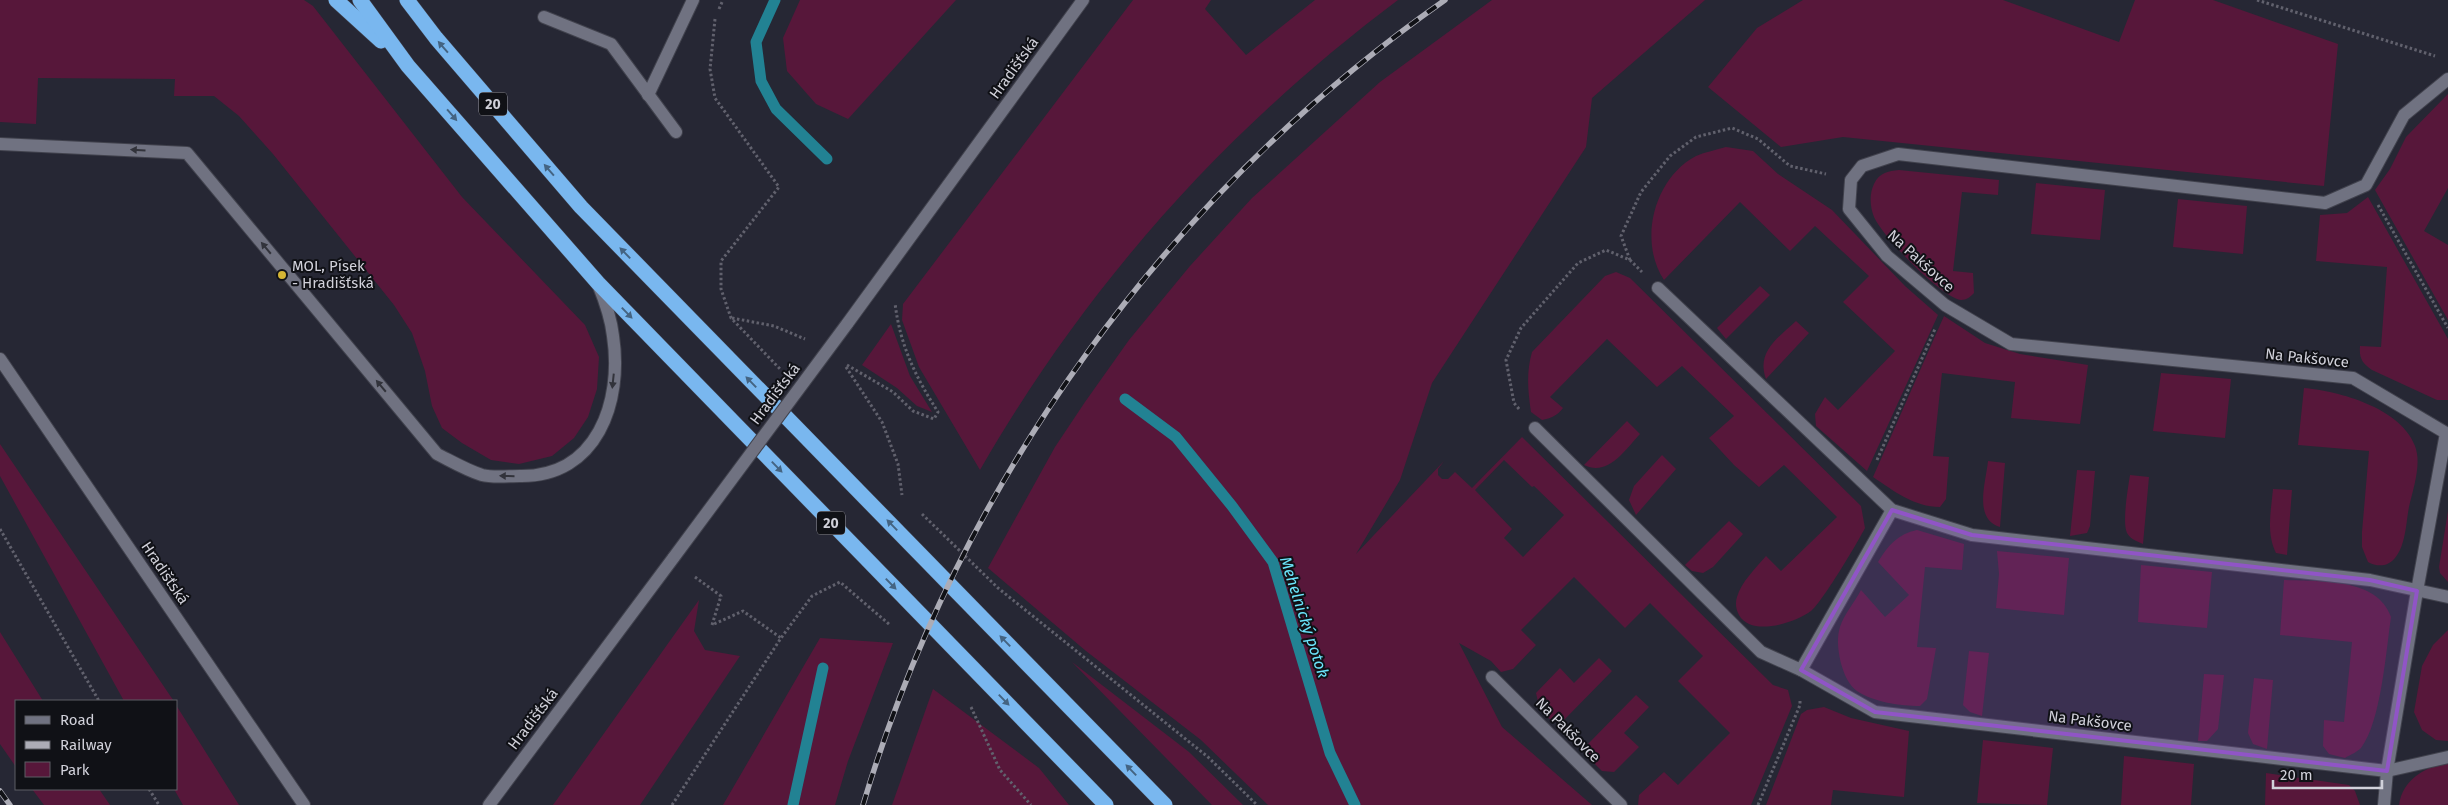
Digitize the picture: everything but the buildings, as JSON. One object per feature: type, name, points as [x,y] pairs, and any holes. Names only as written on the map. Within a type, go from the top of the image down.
[{"type":"highway","points":[[336,0],[408,66]]},
{"type":"highway","name":"20","points":[[360,0],[408,66],[598,282],[1106,805]]},
{"type":"highway","name":"20","points":[[407,0],[436,38],[581,207],[1165,805]]},
{"type":"street","points":[[648,95],[693,0]]},
{"type":"street","name":"Hradišťská","points":[[489,805],[847,324],[1083,0]]},
{"type":"street","points":[[544,17],[611,44],[676,132]]},
{"type":"street","points":[[1850,180],[1862,166],[1898,154],[2325,203],[2366,185],[2404,115],[2448,79]]},
{"type":"street","points":[[0,144],[187,153],[436,454],[483,475],[537,476],[571,463],[597,438],[612,393],[615,365],[612,327],[598,282]]},
{"type":"street","name":"Na Pakšovce","points":[[1850,180],[1849,209],[1887,256],[1945,306],[2011,344],[2353,378],[2447,432],[2417,591],[2387,771],[2384,805]]},
{"type":"street","points":[[1658,288],[1892,510],[1972,534],[2352,578],[2448,597]]},
{"type":"street","name":"Hradišťská","points":[[0,359],[304,805]]},
{"type":"street","name":"Na Pakšovce","points":[[1535,428],[1761,652],[1801,670],[1875,712],[2387,771],[2448,757]]},
{"type":"street","points":[[1801,670],[1892,510]]},
{"type":"street","name":"Na Pakšovce","points":[[1492,677],[1621,805]]},
{"type":"path","points":[[723,0],[714,21],[710,69],[715,98],[779,187],[722,261],[721,288],[731,318],[786,375]]},
{"type":"path","points":[[2257,0],[2439,57]]},
{"type":"path","points":[[1630,260],[1621,236],[1641,192],[1670,156],[1696,138],[1732,128],[1758,139],[1790,166],[1850,180]]},
{"type":"path","points":[[2366,185],[2448,328]]},
{"type":"path","points":[[1535,428],[1514,403],[1506,360],[1520,328],[1578,263],[1606,250],[1630,260],[1658,288]]},
{"type":"path","points":[[895,303],[898,331],[914,370],[938,412],[934,419],[913,411],[893,392],[844,363],[882,422],[898,464],[902,495]]},
{"type":"path","points":[[1866,485],[1945,306]]},
{"type":"path","points":[[731,318],[774,326],[812,341]]},
{"type":"path","points":[[895,488],[908,501]]},
{"type":"path","points":[[915,508],[998,588],[1208,757],[1257,805]]},
{"type":"path","points":[[0,529],[98,700]]},
{"type":"path","points":[[695,577],[722,596],[712,625],[743,611],[781,638]]},
{"type":"path","points":[[672,805],[781,638],[812,596],[840,582],[893,628]]},
{"type":"path","points":[[1758,805],[1800,705],[1801,670]]},
{"type":"path","points":[[968,700],[1000,770],[1031,805]]},
{"type":"path","points":[[150,790],[159,805]]},
{"type":"highlighted area","points":[[1892,510],[1972,535],[2370,580],[2417,591],[2387,771],[1875,712],[1801,670]]},
{"type":"green space","points":[[0,0],[304,0],[313,6],[462,197],[585,325],[599,357],[597,389],[588,417],[574,438],[552,456],[519,464],[491,460],[462,443],[442,428],[432,406],[425,371],[412,333],[394,305],[273,154],[239,116],[214,96],[174,96],[175,79],[38,78],[36,124],[0,122]]},
{"type":"green space","points":[[800,0],[956,0],[848,119],[816,104],[787,71],[783,38]]},
{"type":"green space","points":[[1133,0],[1211,0],[1205,9],[1246,55],[1315,0],[1398,0],[1335,50],[1275,102],[1218,156],[1165,214],[1114,274],[1066,336],[980,470],[919,367],[902,320],[903,304]]},
{"type":"green space","points":[[1492,0],[1705,0],[1592,98],[1586,147],[1432,383],[1400,480],[1356,554],[1444,461],[1438,469],[1438,475],[1442,479],[1448,479],[1455,472],[1472,488],[1522,437],[1773,685],[1788,690],[1792,706],[1751,805],[1638,805],[1639,795],[1664,772],[1678,785],[1730,733],[1678,681],[1703,656],[1650,603],[1625,628],[1574,577],[1521,630],[1536,645],[1513,669],[1501,672],[1491,661],[1459,643],[1502,727],[1592,805],[1268,805],[1201,740],[1086,651],[988,568],[1055,447],[1129,340],[1190,266],[1252,198],[1380,82]],"holes":[[[1504,460],[1532,487],[1534,486],[1564,515],[1523,557],[1504,538],[1512,529],[1475,490]]]},
{"type":"green space","points":[[1803,0],[2003,0],[2119,42],[2135,0],[2213,0],[2338,44],[2324,186],[1843,137],[1781,147],[1708,87],[1757,28]]},
{"type":"green space","points":[[2448,94],[2448,188],[2424,231],[2448,245],[2448,320],[2375,190],[2390,169],[2406,137]]},
{"type":"green space","points":[[1726,147],[1753,151],[1778,174],[1832,210],[1905,286],[1938,315],[1867,471],[1816,426],[1815,414],[1825,397],[1838,410],[1895,351],[1843,302],[1869,276],[1815,226],[1790,251],[1740,202],[1664,280],[1656,264],[1652,247],[1654,212],[1670,179],[1681,166],[1696,156]]},
{"type":"green space","points":[[1899,170],[1999,180],[1998,195],[1962,192],[1953,271],[1973,273],[1974,293],[1967,299],[1961,300],[1952,296],[1927,278],[1900,251],[1874,217],[1871,192],[1874,184],[1878,177],[1884,173]]},
{"type":"green space","points":[[2036,183],[2105,190],[2100,240],[2031,234]]},
{"type":"green space","points":[[2368,197],[2448,339],[2448,400],[2437,400],[2372,370],[2362,360],[2360,346],[2381,347],[2387,267],[2316,261],[2320,215],[2347,213]]},
{"type":"green space","points":[[2178,199],[2247,206],[2243,254],[2173,247]]},
{"type":"green space","points":[[1616,272],[1630,278],[1861,506],[1865,528],[1823,597],[1804,616],[1774,626],[1763,627],[1753,625],[1745,622],[1739,615],[1736,599],[1745,581],[1766,556],[1781,571],[1837,517],[1784,465],[1759,487],[1734,465],[1709,438],[1734,416],[1682,366],[1657,387],[1607,339],[1550,397],[1563,408],[1558,413],[1542,420],[1531,412],[1528,382],[1532,352],[1605,276]]},
{"type":"green space","points":[[1760,286],[1770,295],[1726,339],[1717,328]]},
{"type":"green space","points":[[1944,316],[1985,343],[2020,354],[2088,365],[2080,424],[2011,418],[2015,382],[1942,373],[1933,456],[1949,457],[1946,499],[1940,507],[1913,501],[1873,477]]},
{"type":"green space","points":[[1796,321],[1809,333],[1766,379],[1764,361],[1766,353],[1770,346]]},
{"type":"green space","points":[[891,324],[910,376],[932,412],[917,406],[897,388],[862,365]]},
{"type":"green space","points":[[2161,373],[2231,379],[2225,438],[2153,431]]},
{"type":"green space","points":[[2304,388],[2351,398],[2383,412],[2397,421],[2408,433],[2415,446],[2418,461],[2405,533],[2399,553],[2386,565],[2375,565],[2368,562],[2362,547],[2369,451],[2298,445]]},
{"type":"green space","points":[[1627,421],[1640,434],[1622,454],[1608,465],[1593,468],[1584,465]]},
{"type":"green space","points":[[0,444],[173,700],[123,700],[0,476]]},
{"type":"green space","points":[[1662,455],[1676,469],[1636,515],[1629,500],[1634,486]]},
{"type":"green space","points":[[1988,461],[2005,463],[2000,527],[1992,523],[1986,516],[1984,508],[1983,499]]},
{"type":"green space","points":[[2077,470],[2095,471],[2090,526],[2087,533],[2070,536]]},
{"type":"green space","points":[[2130,475],[2149,477],[2143,544],[2130,537],[2126,528],[2126,505]]},
{"type":"green space","points":[[2273,489],[2292,490],[2287,555],[2276,553],[2271,538],[2270,522]]},
{"type":"green space","points":[[2448,511],[2448,582],[2440,573],[2439,567]]},
{"type":"green space","points":[[1729,521],[1743,534],[1713,567],[1703,573],[1692,571],[1685,565]]},
{"type":"green space","points":[[1917,530],[1964,544],[1962,570],[1925,567],[1917,647],[1936,648],[1927,699],[1920,706],[1887,703],[1857,691],[1843,671],[1838,643],[1838,634],[1842,622],[1861,590],[1885,617],[1909,595],[1878,562],[1894,541],[1904,534]]},
{"type":"green space","points":[[1997,551],[2069,558],[2064,615],[1996,608],[1999,574]]},
{"type":"green space","points":[[2141,565],[2212,572],[2207,628],[2138,622]]},
{"type":"green space","points":[[2284,580],[2330,582],[2360,588],[2384,604],[2391,617],[2382,686],[2373,721],[2368,736],[2361,748],[2345,758],[2329,754],[2323,746],[2324,720],[2344,722],[2352,642],[2280,635]]},
{"type":"green space","points":[[699,600],[694,631],[705,650],[740,656],[640,805],[553,805]]},
{"type":"green space","points":[[2448,630],[2448,741],[2436,740],[2422,730],[2414,712],[2422,666],[2433,645]]},
{"type":"green space","points":[[0,632],[42,700],[15,700],[15,766],[0,744]]},
{"type":"green space","points":[[820,638],[893,643],[848,761],[835,805],[723,805]]},
{"type":"green space","points":[[1969,651],[1989,653],[1982,716],[1970,712],[1963,705]]},
{"type":"green space","points":[[1599,658],[1612,671],[1563,721],[1553,722],[1540,710],[1536,693],[1560,668],[1574,683]]},
{"type":"green space","points":[[1072,662],[1189,752],[1243,805],[1212,805]]},
{"type":"green space","points":[[2204,674],[2224,675],[2218,729],[2207,741],[2198,741]]},
{"type":"green space","points":[[2254,678],[2273,680],[2267,749],[2253,744],[2248,733]]},
{"type":"green space","points":[[933,689],[1039,768],[1069,805],[892,805]]},
{"type":"green space","points":[[1636,695],[1649,707],[1624,733],[1639,747],[1614,772],[1602,771],[1587,756],[1588,744]]},
{"type":"green space","points":[[1824,707],[1851,718],[1909,731],[1904,797],[1833,790],[1831,805],[1766,805],[1801,714],[1807,710]]},
{"type":"green space","points":[[178,708],[239,805],[183,805],[175,790],[178,790]]},
{"type":"green space","points":[[1983,740],[2053,748],[2047,805],[1977,803]]},
{"type":"green space","points":[[2124,756],[2194,764],[2191,805],[2121,805]]},
{"type":"green space","points":[[2448,762],[2448,805],[2399,805],[2405,788],[2416,776],[2431,767]]},
{"type":"green space","points":[[2266,773],[2349,785],[2355,791],[2360,805],[2265,805]]},
{"type":"green space","points":[[33,790],[100,790],[110,805],[44,805]]},
{"type":"waterway","name":"Mehelnický potok","points":[[775,0],[756,42],[761,81],[776,109],[827,159]]},
{"type":"waterway","name":"Mehelnický potok","points":[[1125,399],[1176,437],[1232,506],[1273,562],[1330,753],[1355,805]]},
{"type":"waterway","points":[[793,805],[823,668]]},
{"type":"railway","points":[[863,805],[904,685],[956,570],[1017,459],[1086,354],[1165,255],[1251,162],[1344,77],[1445,0]]},
{"type":"railway","points":[[0,791],[10,805]]},
{"type":"place","name":"MOL, Písek - Hradišťská","points":[[282,275]]}]
